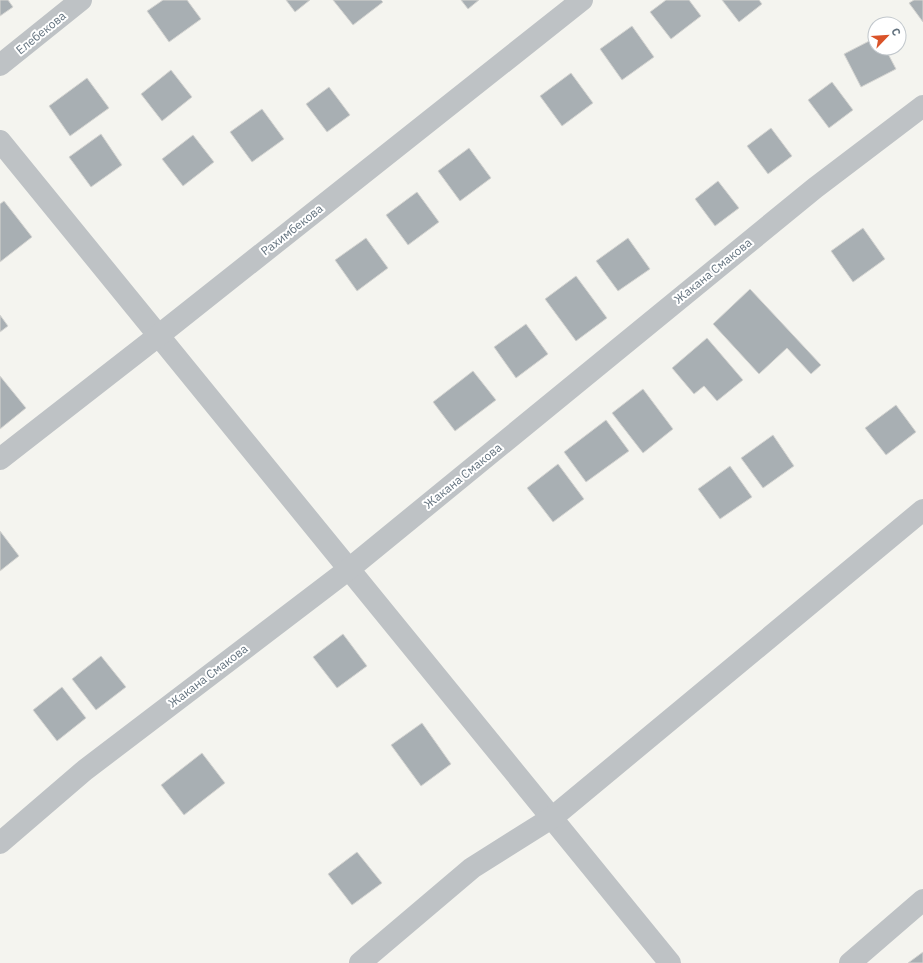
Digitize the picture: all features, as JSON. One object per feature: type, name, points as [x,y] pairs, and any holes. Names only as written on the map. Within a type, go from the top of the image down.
[{"type":"street","name":"Елебекова","points":[[0,65],[81,0]]},
{"type":"street","name":"Рахимбекова","points":[[0,459],[158,336],[582,0]]},
{"type":"street","name":"Жакана Смакова","points":[[0,843],[85,770],[348,570],[815,188],[923,106]]},
{"type":"street","points":[[0,141],[348,570],[553,817],[670,963]]},
{"type":"street","points":[[360,963],[472,868],[553,817],[923,510]]},
{"type":"street","points":[[850,963],[923,900]]},
{"type":"building","points":[[0,0],[8,0],[13,7],[0,16]]},
{"type":"building","points":[[163,0],[187,0],[201,19],[169,42],[147,11]]},
{"type":"building","points":[[286,0],[310,0],[295,12]]},
{"type":"building","points":[[333,0],[381,0],[383,2],[353,25]]},
{"type":"building","points":[[461,0],[479,0],[468,9]]},
{"type":"building","points":[[666,0],[689,0],[701,16],[671,39],[650,12]]},
{"type":"building","points":[[722,0],[759,0],[762,4],[739,22]]},
{"type":"building","points":[[914,0],[923,0],[923,22],[909,3]]},
{"type":"building","points":[[632,26],[654,57],[622,80],[600,49]]},
{"type":"building","points":[[867,42],[867,56],[889,56],[896,69],[861,87],[844,54]]},
{"type":"building","points":[[171,70],[192,97],[162,121],[141,94]]},
{"type":"building","points":[[571,73],[593,103],[562,126],[540,96]]},
{"type":"building","points":[[87,78],[109,108],[70,136],[49,106]]},
{"type":"building","points":[[832,82],[853,110],[829,128],[808,100]]},
{"type":"building","points":[[329,87],[350,115],[327,132],[306,104]]},
{"type":"building","points":[[262,109],[284,139],[252,162],[230,132]]},
{"type":"building","points":[[771,128],[792,156],[768,174],[747,146]]},
{"type":"building","points":[[101,134],[122,165],[91,187],[69,157]]},
{"type":"building","points":[[193,135],[214,162],[183,186],[162,159]]},
{"type":"building","points":[[469,148],[491,178],[460,201],[438,171]]},
{"type":"building","points":[[718,181],[739,208],[715,226],[695,199]]},
{"type":"building","points":[[417,192],[439,222],[408,245],[386,215]]},
{"type":"building","points":[[4,201],[32,237],[0,262],[0,204]]},
{"type":"building","points":[[863,228],[885,259],[853,282],[831,251]]},
{"type":"building","points":[[366,238],[388,268],[357,291],[335,260]]},
{"type":"building","points":[[628,238],[650,269],[618,291],[596,261]]},
{"type":"building","points":[[576,276],[607,318],[576,341],[545,299]]},
{"type":"building","points":[[750,289],[821,365],[811,374],[787,348],[759,374],[713,324]]},
{"type":"building","points":[[0,315],[8,326],[0,332]]},
{"type":"building","points":[[526,324],[548,354],[516,378],[494,347]]},
{"type":"building","points":[[707,338],[743,380],[717,401],[704,386],[694,394],[672,368]]},
{"type":"building","points":[[473,371],[496,400],[455,431],[433,402]]},
{"type":"building","points":[[0,376],[26,408],[0,429]]},
{"type":"building","points":[[643,389],[673,429],[643,453],[612,413]]},
{"type":"building","points":[[896,405],[916,432],[886,455],[865,428]]},
{"type":"building","points":[[606,420],[629,451],[586,482],[564,452]]},
{"type":"building","points":[[773,435],[794,466],[763,488],[741,458]]},
{"type":"building","points":[[558,464],[584,499],[553,522],[527,488]]},
{"type":"building","points":[[730,466],[752,497],[720,519],[698,489]]},
{"type":"building","points":[[0,531],[19,556],[0,571]]},
{"type":"building","points":[[343,634],[367,666],[337,688],[313,657]]},
{"type":"building","points":[[101,656],[126,687],[96,710],[72,679]]},
{"type":"building","points":[[62,687],[86,718],[57,741],[33,710]]},
{"type":"building","points":[[422,723],[451,764],[421,786],[391,745]]},
{"type":"building","points":[[202,753],[225,783],[184,815],[161,785]]},
{"type":"building","points":[[357,852],[382,883],[352,905],[328,874]]},
{"type":"building","points":[[923,952],[923,963],[908,963]]}]
